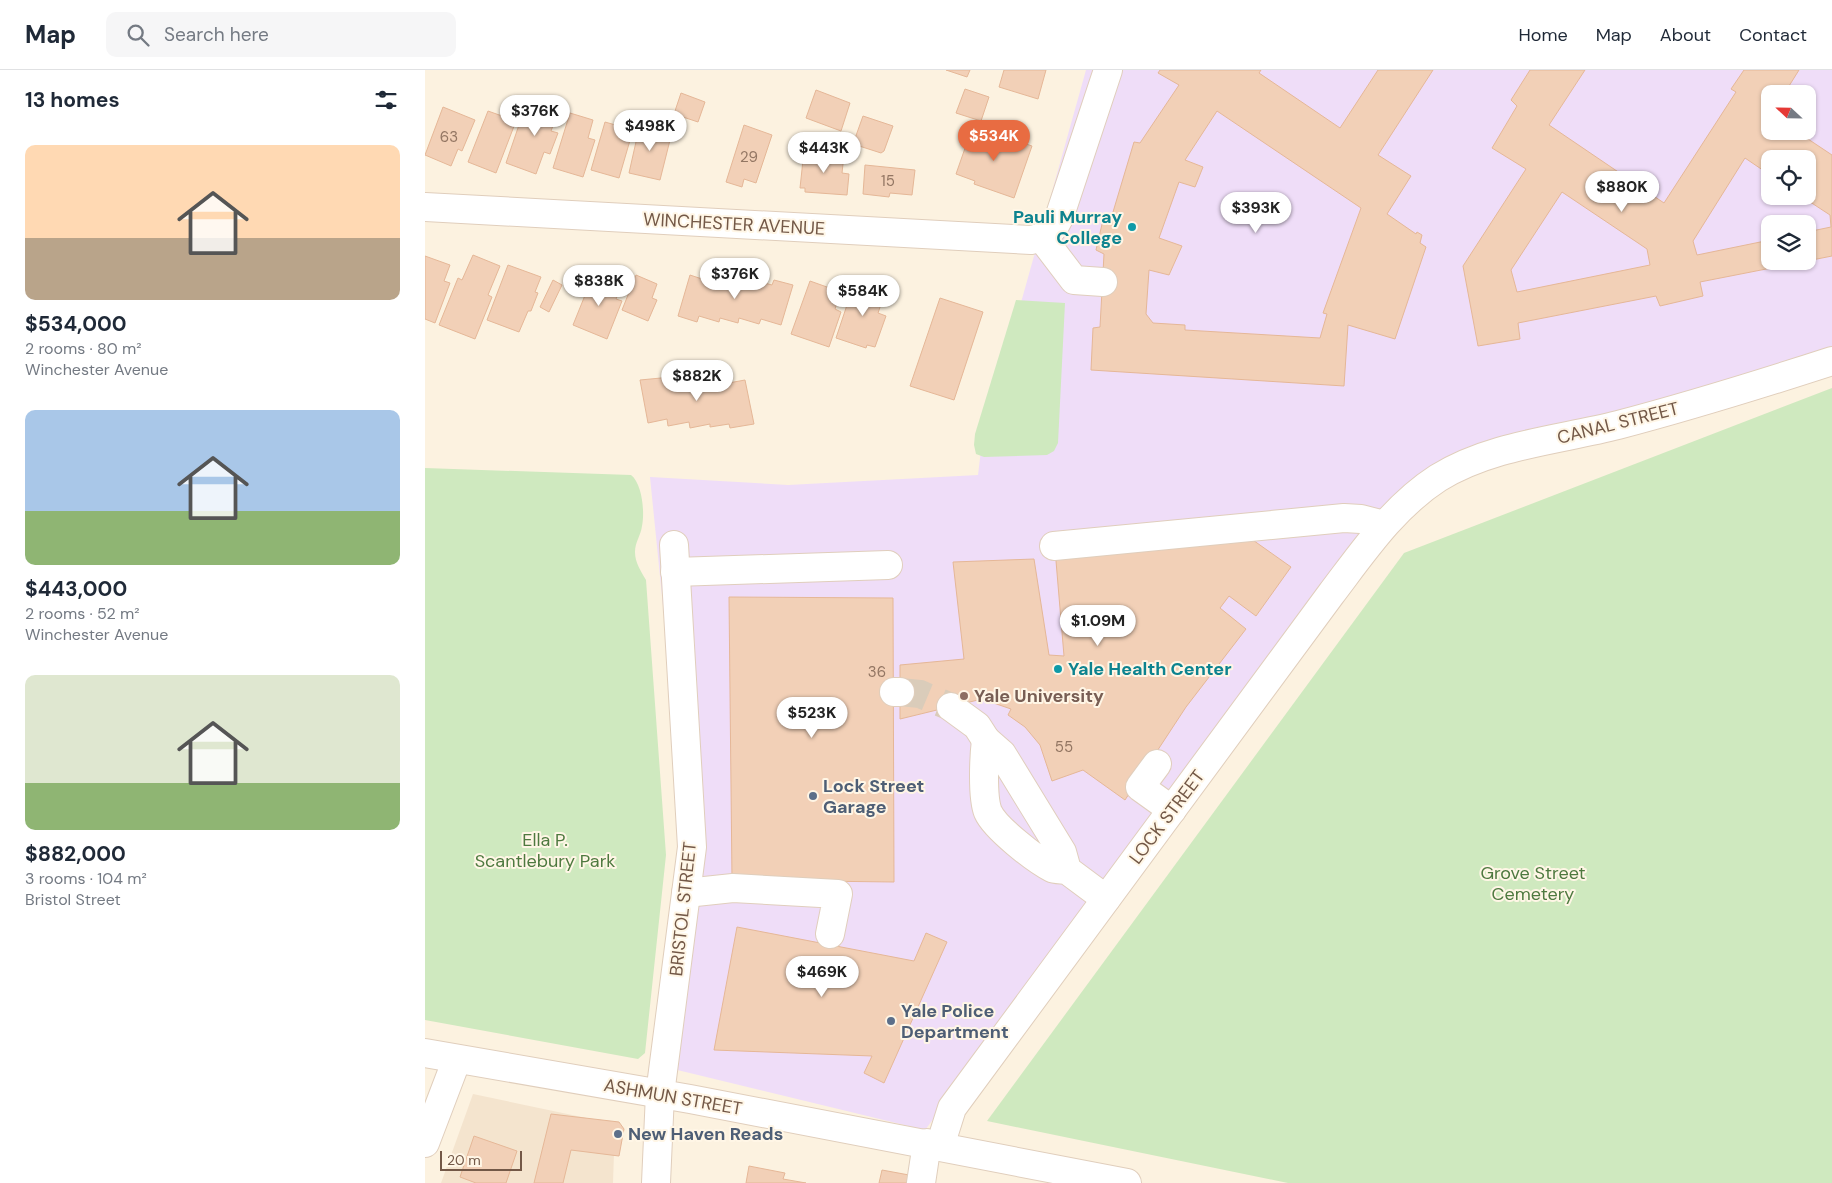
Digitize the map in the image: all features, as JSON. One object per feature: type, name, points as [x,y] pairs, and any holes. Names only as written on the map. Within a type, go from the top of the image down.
[{"type":"street","points":[[1103,282],[1074,280],[1042,238],[1051,231],[1059,218],[1108,70]]},
{"type":"street","name":"WINCHESTER AVENUE","points":[[425,207],[1023,241],[1042,238]]},
{"type":"street","name":"CANAL STREET","points":[[1412,498],[1447,474],[1498,453],[1617,425],[1738,392],[1832,361]]},
{"type":"street","name":"LOCK STREET","points":[[921,1183],[933,1145],[952,1108],[1384,525],[1412,498]]},
{"type":"street","points":[[1054,546],[1344,518],[1361,519],[1384,525]]},
{"type":"street","name":"BRISTOL STREET","points":[[656,1183],[660,1094],[692,847],[674,545]]},
{"type":"street","points":[[675,572],[889,565]]},
{"type":"street","points":[[951,707],[977,726],[986,740],[1002,754],[1062,852],[1067,870]]},
{"type":"street","points":[[986,740],[983,762],[988,811],[995,824],[1047,864],[1053,868],[1067,870],[1106,899]]},
{"type":"street","points":[[1157,764],[1140,787],[1172,810]]},
{"type":"street","points":[[686,893],[733,888],[838,894],[830,934]]},
{"type":"street","name":"ASHMUN STREET","points":[[425,1053],[660,1094],[1126,1183]]},
{"type":"street","points":[[425,1144],[457,1059]]},
{"type":"shaded area","name":"Yale University","points":[[1086,70],[1832,70],[1832,358],[1418,493],[1375,539],[925,1130],[665,1067],[688,854],[650,477],[788,485],[978,475],[982,442]]},
{"type":"shaded area","points":[[473,1094],[615,1124],[613,1183],[441,1183]]},
{"type":"green space","points":[[1016,300],[1065,303],[1058,443],[1054,451],[1047,455],[984,457],[976,454],[974,445],[975,434]]},
{"type":"green space","name":"Grove Street Cemetery","points":[[1832,388],[1832,1183],[1288,1183],[987,1121],[1404,553]]},
{"type":"green space","name":"Ella P. Scantlebury Park","points":[[425,468],[631,475],[638,484],[642,498],[643,520],[635,548],[635,556],[646,580],[666,855],[645,1053],[638,1059],[425,1020]]},
{"type":"building","points":[[946,70],[970,70],[967,77]]},
{"type":"building","points":[[1004,70],[1046,70],[1038,99],[999,87]]},
{"type":"building","name":"Pauli Murray College","points":[[1160,70],[1261,70],[1259,73],[1340,128],[1378,70],[1433,70],[1378,155],[1411,176],[1387,214],[1416,234],[1417,232],[1422,235],[1420,243],[1426,247],[1395,339],[1348,325],[1344,386],[1091,370],[1093,328],[1100,327],[1104,254],[1096,250],[1103,220],[1110,222],[1134,142],[1140,143],[1179,85],[1158,73]],"holes":[[[1217,111],[1361,208],[1323,313],[1327,314],[1320,338],[1185,330],[1185,325],[1153,323],[1146,314],[1149,270],[1169,275],[1182,246],[1159,238],[1179,182],[1195,187],[1203,167],[1185,160]]]},
{"type":"building","points":[[1530,70],[1585,70],[1549,125],[1664,203],[1736,92],[1731,89],[1744,70],[1799,70],[1790,85],[1761,85],[1761,140],[1810,140],[1832,155],[1832,256],[1816,259],[1816,230],[1831,227],[1830,215],[1815,205],[1816,150],[1761,150],[1761,169],[1745,158],[1693,241],[1697,255],[1761,242],[1761,270],[1700,282],[1703,296],[1660,306],[1656,296],[1518,323],[1520,339],[1478,346],[1463,266],[1526,169],[1492,148],[1517,106],[1511,100]],"holes":[[[1562,192],[1647,249],[1650,265],[1517,292],[1511,270]]]},
{"type":"building","points":[[965,89],[989,97],[981,121],[956,113]]},
{"type":"building","points":[[816,90],[850,103],[841,131],[806,118]]},
{"type":"building","points":[[681,93],[705,102],[698,122],[674,114]]},
{"type":"building","points":[[547,97],[562,102],[551,131],[558,133],[550,154],[544,152],[536,174],[506,163],[520,122],[526,125],[534,102],[544,106]]},
{"type":"building","points":[[443,107],[475,120],[462,151],[458,149],[451,166],[425,155]]},
{"type":"building","points":[[488,111],[516,121],[496,173],[468,162]]},
{"type":"building","points":[[570,113],[593,120],[588,138],[595,140],[583,177],[553,168]]},
{"type":"building","points":[[863,116],[893,126],[884,151],[881,153],[853,144]]},
{"type":"building","points":[[605,122],[633,130],[619,178],[591,170]]},
{"type":"building","points":[[640,124],[672,132],[660,180],[629,173]]},
{"type":"building","points":[[744,125],[772,135],[756,183],[744,179],[742,187],[726,182]]},
{"type":"building","points":[[971,131],[989,137],[991,132],[1032,146],[1014,198],[974,184],[975,181],[956,174]]},
{"type":"building","points":[[804,151],[844,155],[842,173],[849,174],[847,195],[805,192],[805,188],[800,188]]},
{"type":"building","points":[[865,165],[915,170],[912,195],[890,193],[889,197],[863,194]]},
{"type":"building","points":[[473,255],[500,266],[488,295],[492,297],[475,339],[439,325],[458,278],[462,280]]},
{"type":"building","points":[[425,256],[450,265],[444,281],[450,283],[435,323],[425,319]]},
{"type":"building","points":[[508,265],[541,277],[535,292],[538,293],[531,311],[528,311],[519,332],[487,320]]},
{"type":"building","points":[[594,273],[622,284],[616,299],[622,301],[607,339],[573,325]]},
{"type":"building","points":[[636,275],[657,284],[652,298],[657,300],[648,321],[622,310]]},
{"type":"building","points":[[690,275],[711,282],[713,277],[732,282],[734,278],[751,283],[753,280],[772,285],[774,280],[793,285],[781,325],[761,319],[759,324],[739,318],[738,323],[720,318],[719,322],[699,316],[697,322],[678,316]]},
{"type":"building","points":[[553,280],[562,285],[549,312],[540,307]]},
{"type":"building","points":[[810,281],[841,292],[835,309],[841,312],[829,347],[791,334]]},
{"type":"building","points":[[874,283],[887,287],[878,313],[886,316],[875,347],[867,345],[866,348],[836,338],[853,287],[871,293]]},
{"type":"building","points":[[940,298],[983,312],[954,400],[910,386]]},
{"type":"building","points":[[682,376],[682,382],[701,378],[702,384],[723,380],[723,384],[745,380],[754,424],[730,428],[729,424],[710,427],[710,424],[690,428],[689,422],[668,426],[667,419],[648,423],[640,380]]},
{"type":"building","name":"Yale Health Center","points":[[1250,538],[1291,567],[1256,616],[1229,596],[1220,608],[1246,629],[1186,707],[1125,800],[1083,770],[1052,781],[1040,745],[1025,727],[1008,715],[1011,709],[982,699],[900,719],[900,665],[964,659],[953,562],[1034,559],[1049,655],[1064,656],[1055,549]]},
{"type":"building","name":"Lock Street Garage","points":[[729,597],[893,598],[894,882],[732,880]]},
{"type":"building","points":[[737,927],[914,961],[926,933],[947,942],[884,1083],[864,1073],[872,1056],[714,1050]]},
{"type":"building","points":[[551,1114],[619,1122],[624,1129],[619,1156],[571,1150],[563,1183],[534,1183]]},
{"type":"building","points":[[474,1136],[517,1151],[506,1183],[476,1183],[460,1177]]},
{"type":"building","points":[[749,1166],[785,1173],[783,1179],[806,1183],[746,1183]]},
{"type":"building","points":[[882,1170],[909,1175],[907,1183],[879,1183]]},
{"type":"tunnel","points":[[900,692],[920,694],[951,707]]},
{"type":"place","name":"Pauli Murray College","points":[[1132,227]]},
{"type":"place","name":"Yale Health Center","points":[[1058,669]]},
{"type":"place","name":"Yale University","points":[[964,696]]},
{"type":"place","name":"Lock Street Garage","points":[[813,796]]},
{"type":"place","name":"Yale Police Department","points":[[891,1021]]},
{"type":"place","name":"New Haven Reads","points":[[618,1134]]}]
